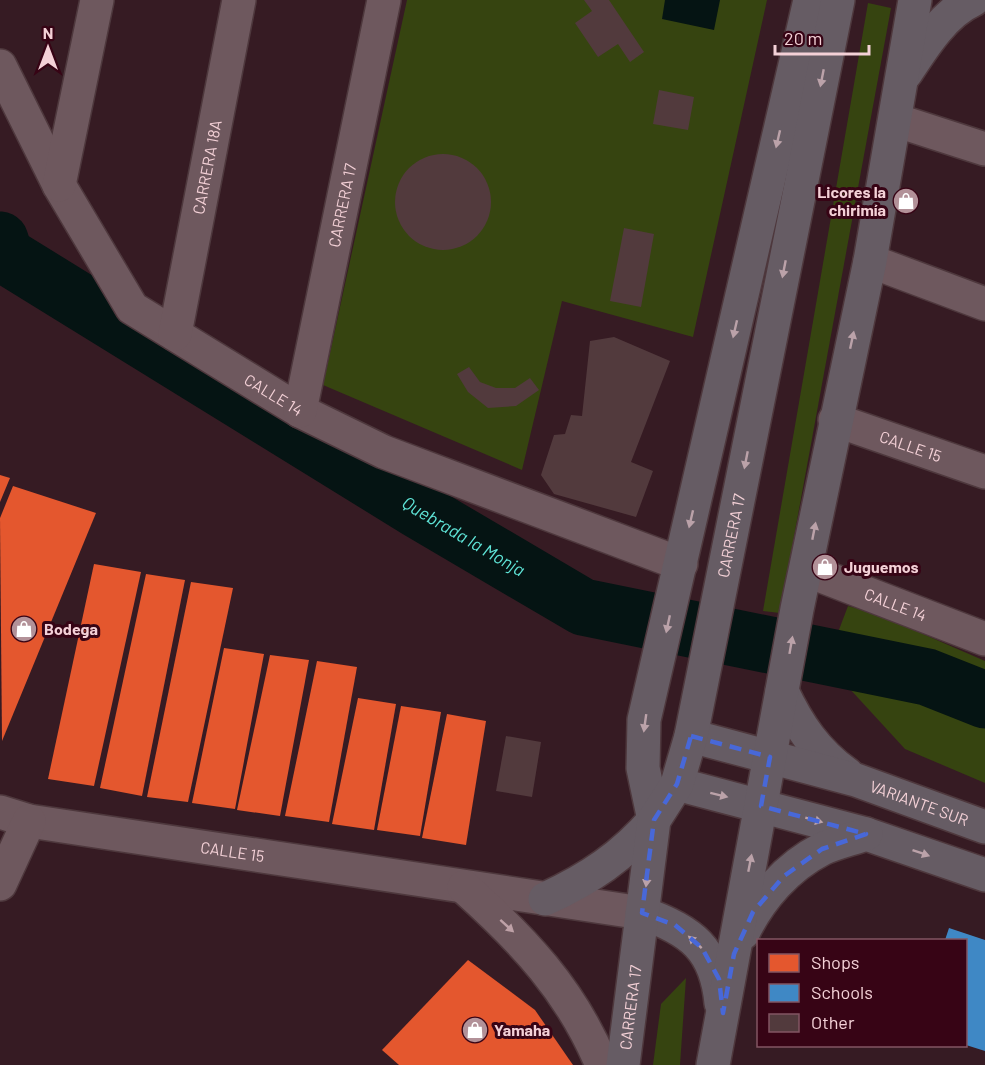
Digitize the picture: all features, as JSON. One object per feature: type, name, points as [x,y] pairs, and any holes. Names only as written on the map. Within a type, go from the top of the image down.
[{"type":"main road","points":[[545,899],[577,885],[606,867],[632,845],[654,820],[643,768],[644,720],[659,666],[810,0]]},
{"type":"main road","name":"CARRERA 17","points":[[623,1065],[654,820],[677,784],[691,736],[838,0]]},
{"type":"main road","points":[[713,1065],[797,609],[870,261],[915,0]]},
{"type":"main road","points":[[900,82],[928,39],[962,5],[973,0]]},
{"type":"main road","points":[[783,686],[794,718],[811,742],[831,763],[856,780]]},
{"type":"main road","points":[[691,736],[856,780]]},
{"type":"main road","name":"VARIANTE SUR","points":[[856,780],[985,827]]},
{"type":"main road","points":[[677,784],[866,834],[985,875]]},
{"type":"main road","points":[[734,954],[753,912],[784,876],[822,849],[866,834]]},
{"type":"main road","points":[[642,914],[675,925],[702,948],[719,979],[723,1014]]},
{"type":"street","points":[[59,185],[97,0]]},
{"type":"street","name":"CARRERA 18A","points":[[175,334],[239,0]]},
{"type":"street","name":"CARRERA 17","points":[[300,411],[384,0]]},
{"type":"street","name":"CALLE 14","points":[[0,66],[59,185],[132,308],[300,411],[384,452],[679,573]]},
{"type":"street","points":[[895,120],[985,149]]},
{"type":"street","points":[[870,261],[985,304]]},
{"type":"street","name":"CALLE 15","points":[[835,420],[985,472]]},
{"type":"street","name":"CALLE 14","points":[[806,570],[985,639]]},
{"type":"street","points":[[0,885],[14,816]]},
{"type":"street","name":"CALLE 15","points":[[14,816],[642,914]]},
{"type":"street","points":[[464,887],[514,932],[558,984],[593,1042],[602,1065]]},
{"type":"highlighted area","points":[[691,736],[770,757],[761,806],[866,834],[822,849],[784,876],[753,912],[734,954],[723,1013],[719,979],[702,948],[675,925],[642,913],[654,820],[677,784]]},
{"type":"green space","points":[[407,0],[767,0],[693,337],[562,301],[522,470],[323,385]]},
{"type":"green space","points":[[868,3],[891,8],[780,613],[763,611]]},
{"type":"green space","points":[[848,606],[877,614],[985,661],[985,783],[905,749],[838,676],[834,643]]},
{"type":"green space","points":[[686,978],[680,1065],[653,1065],[661,1004]]},
{"type":"shaded area","points":[[665,0],[720,0],[714,30],[662,19]]},
{"type":"building: Shops","points":[[0,475],[10,478],[0,502]]},
{"type":"building: Shops","name":"Bodega","points":[[13,486],[96,513],[2,741],[0,518]]},
{"type":"building: Shops","name":"Bodega","points":[[94,564],[141,572],[94,786],[48,779]]},
{"type":"building: Shops","name":"Bodega","points":[[146,574],[185,580],[142,796],[100,788]]},
{"type":"building: Shops","points":[[191,582],[233,588],[188,802],[147,797]]},
{"type":"building: Shops","points":[[224,648],[264,654],[235,809],[192,803]]},
{"type":"building: Shops","points":[[270,655],[309,660],[280,816],[237,810]]},
{"type":"building: Shops","points":[[317,661],[357,667],[329,822],[285,816]]},
{"type":"building: Shops","points":[[358,698],[396,704],[374,830],[332,824]]},
{"type":"building: Shops","points":[[401,706],[441,712],[420,836],[377,830]]},
{"type":"building: Shops","points":[[447,714],[486,721],[466,845],[422,838]]},
{"type":"building: Shops","name":"Yamaha","points":[[468,960],[535,1010],[573,1065],[399,1065],[382,1050]]},
{"type":"building: Schools","points":[[949,928],[985,940],[985,1051],[967,1045],[967,939],[945,939]]},
{"type":"building: Other","points":[[584,0],[609,0],[644,52],[630,62],[618,44],[598,57],[575,23],[592,11]]},
{"type":"building: Other","points":[[659,90],[694,97],[688,130],[653,124]]},
{"type":"building: Other","points":[[443,154],[461,157],[477,168],[488,184],[491,202],[488,220],[477,236],[461,247],[443,250],[425,247],[409,236],[398,220],[395,202],[398,184],[409,168],[425,157]]},
{"type":"building: Other","points":[[624,228],[654,234],[641,307],[610,301]]},
{"type":"building: Other","points":[[614,337],[670,361],[631,462],[653,471],[636,517],[554,494],[541,475],[554,435],[565,434],[571,415],[582,416],[590,341]]},
{"type":"building: Other","points":[[469,367],[480,382],[496,388],[515,388],[530,378],[539,390],[516,406],[488,408],[468,392],[457,374]]},
{"type":"building: Other","points":[[506,736],[541,742],[532,797],[496,791]]},
{"type":"waterway","name":"Quebrada la Monja","points":[[0,240],[5,255],[418,510],[583,607],[927,677],[985,700]]},
{"type":"place","name":"Licores la chirimía","points":[[906,201]]},
{"type":"place","name":"Juguemos","points":[[825,567]]},
{"type":"place","name":"Bodega","points":[[24,629]]},
{"type":"place","name":"Yamaha","points":[[475,1030]]}]
